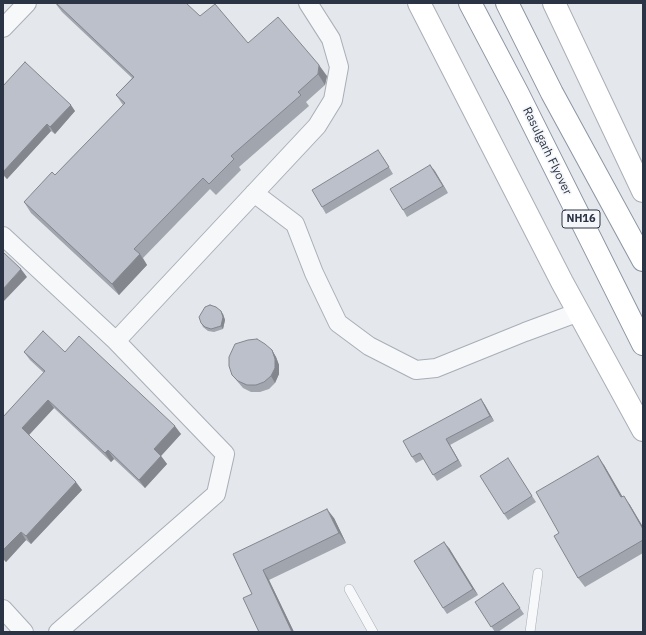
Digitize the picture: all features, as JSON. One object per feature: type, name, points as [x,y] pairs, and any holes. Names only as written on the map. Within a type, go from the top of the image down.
[{"type":"main road","points":[[419,3],[579,312],[643,430]]},
{"type":"main road","name":"Rasulgarh Flyover","points":[[470,3],[518,94],[643,344]]},
{"type":"main road","name":"NH16","points":[[507,3],[552,93],[643,260]]},
{"type":"main road","points":[[554,3],[643,191]]},
{"type":"street","points":[[3,28],[27,3]]},
{"type":"street","points":[[116,341],[317,126],[333,100],[339,67],[331,39],[308,3]]},
{"type":"street","points":[[254,193],[295,224],[314,273],[338,323],[369,346],[416,370],[436,368],[579,312]]},
{"type":"street","points":[[3,236],[116,341],[225,454],[216,494],[58,632]]},
{"type":"street","points":[[3,609],[24,632]]},
{"type":"lane","points":[[530,632],[538,573]]},
{"type":"lane","points":[[349,589],[373,632]]},
{"type":"building","points":[[56,3],[186,3],[200,16],[215,4],[248,43],[278,17],[319,65],[318,74],[298,92],[301,95],[231,156],[234,159],[209,184],[203,178],[134,249],[140,254],[112,284],[24,202],[52,172],[55,175],[125,103],[116,95],[134,77]]},
{"type":"building","points":[[25,62],[71,105],[50,127],[47,124],[3,172],[3,86]]},
{"type":"building","points":[[378,150],[389,167],[322,207],[312,190]]},
{"type":"building","points":[[430,165],[443,186],[403,210],[390,189]]},
{"type":"building","points":[[3,252],[21,269],[3,289]]},
{"type":"building","points":[[210,305],[221,311],[223,317],[221,326],[211,329],[205,327],[201,323],[199,317],[205,307]]},
{"type":"building","points":[[43,331],[65,352],[79,336],[175,426],[154,449],[161,456],[139,480],[108,450],[105,453],[48,400],[22,428],[76,482],[26,536],[21,532],[3,550],[3,417],[45,371],[24,352]]},
{"type":"building","points":[[257,339],[272,350],[275,359],[275,368],[271,376],[264,382],[256,385],[247,385],[238,381],[232,375],[229,366],[229,357],[235,344]]},
{"type":"building","points":[[481,399],[490,416],[446,439],[458,460],[433,475],[420,453],[412,457],[403,441]]},
{"type":"building","points":[[598,456],[621,497],[624,496],[643,529],[643,540],[578,578],[554,536],[559,533],[536,492]]},
{"type":"building","points":[[508,458],[532,496],[504,514],[480,476]]},
{"type":"building","points":[[327,509],[339,533],[263,570],[292,632],[259,632],[243,598],[252,594],[233,554]]},
{"type":"building","points":[[444,542],[473,589],[443,608],[414,561]]},
{"type":"building","points":[[503,583],[520,608],[491,627],[475,602]]}]
